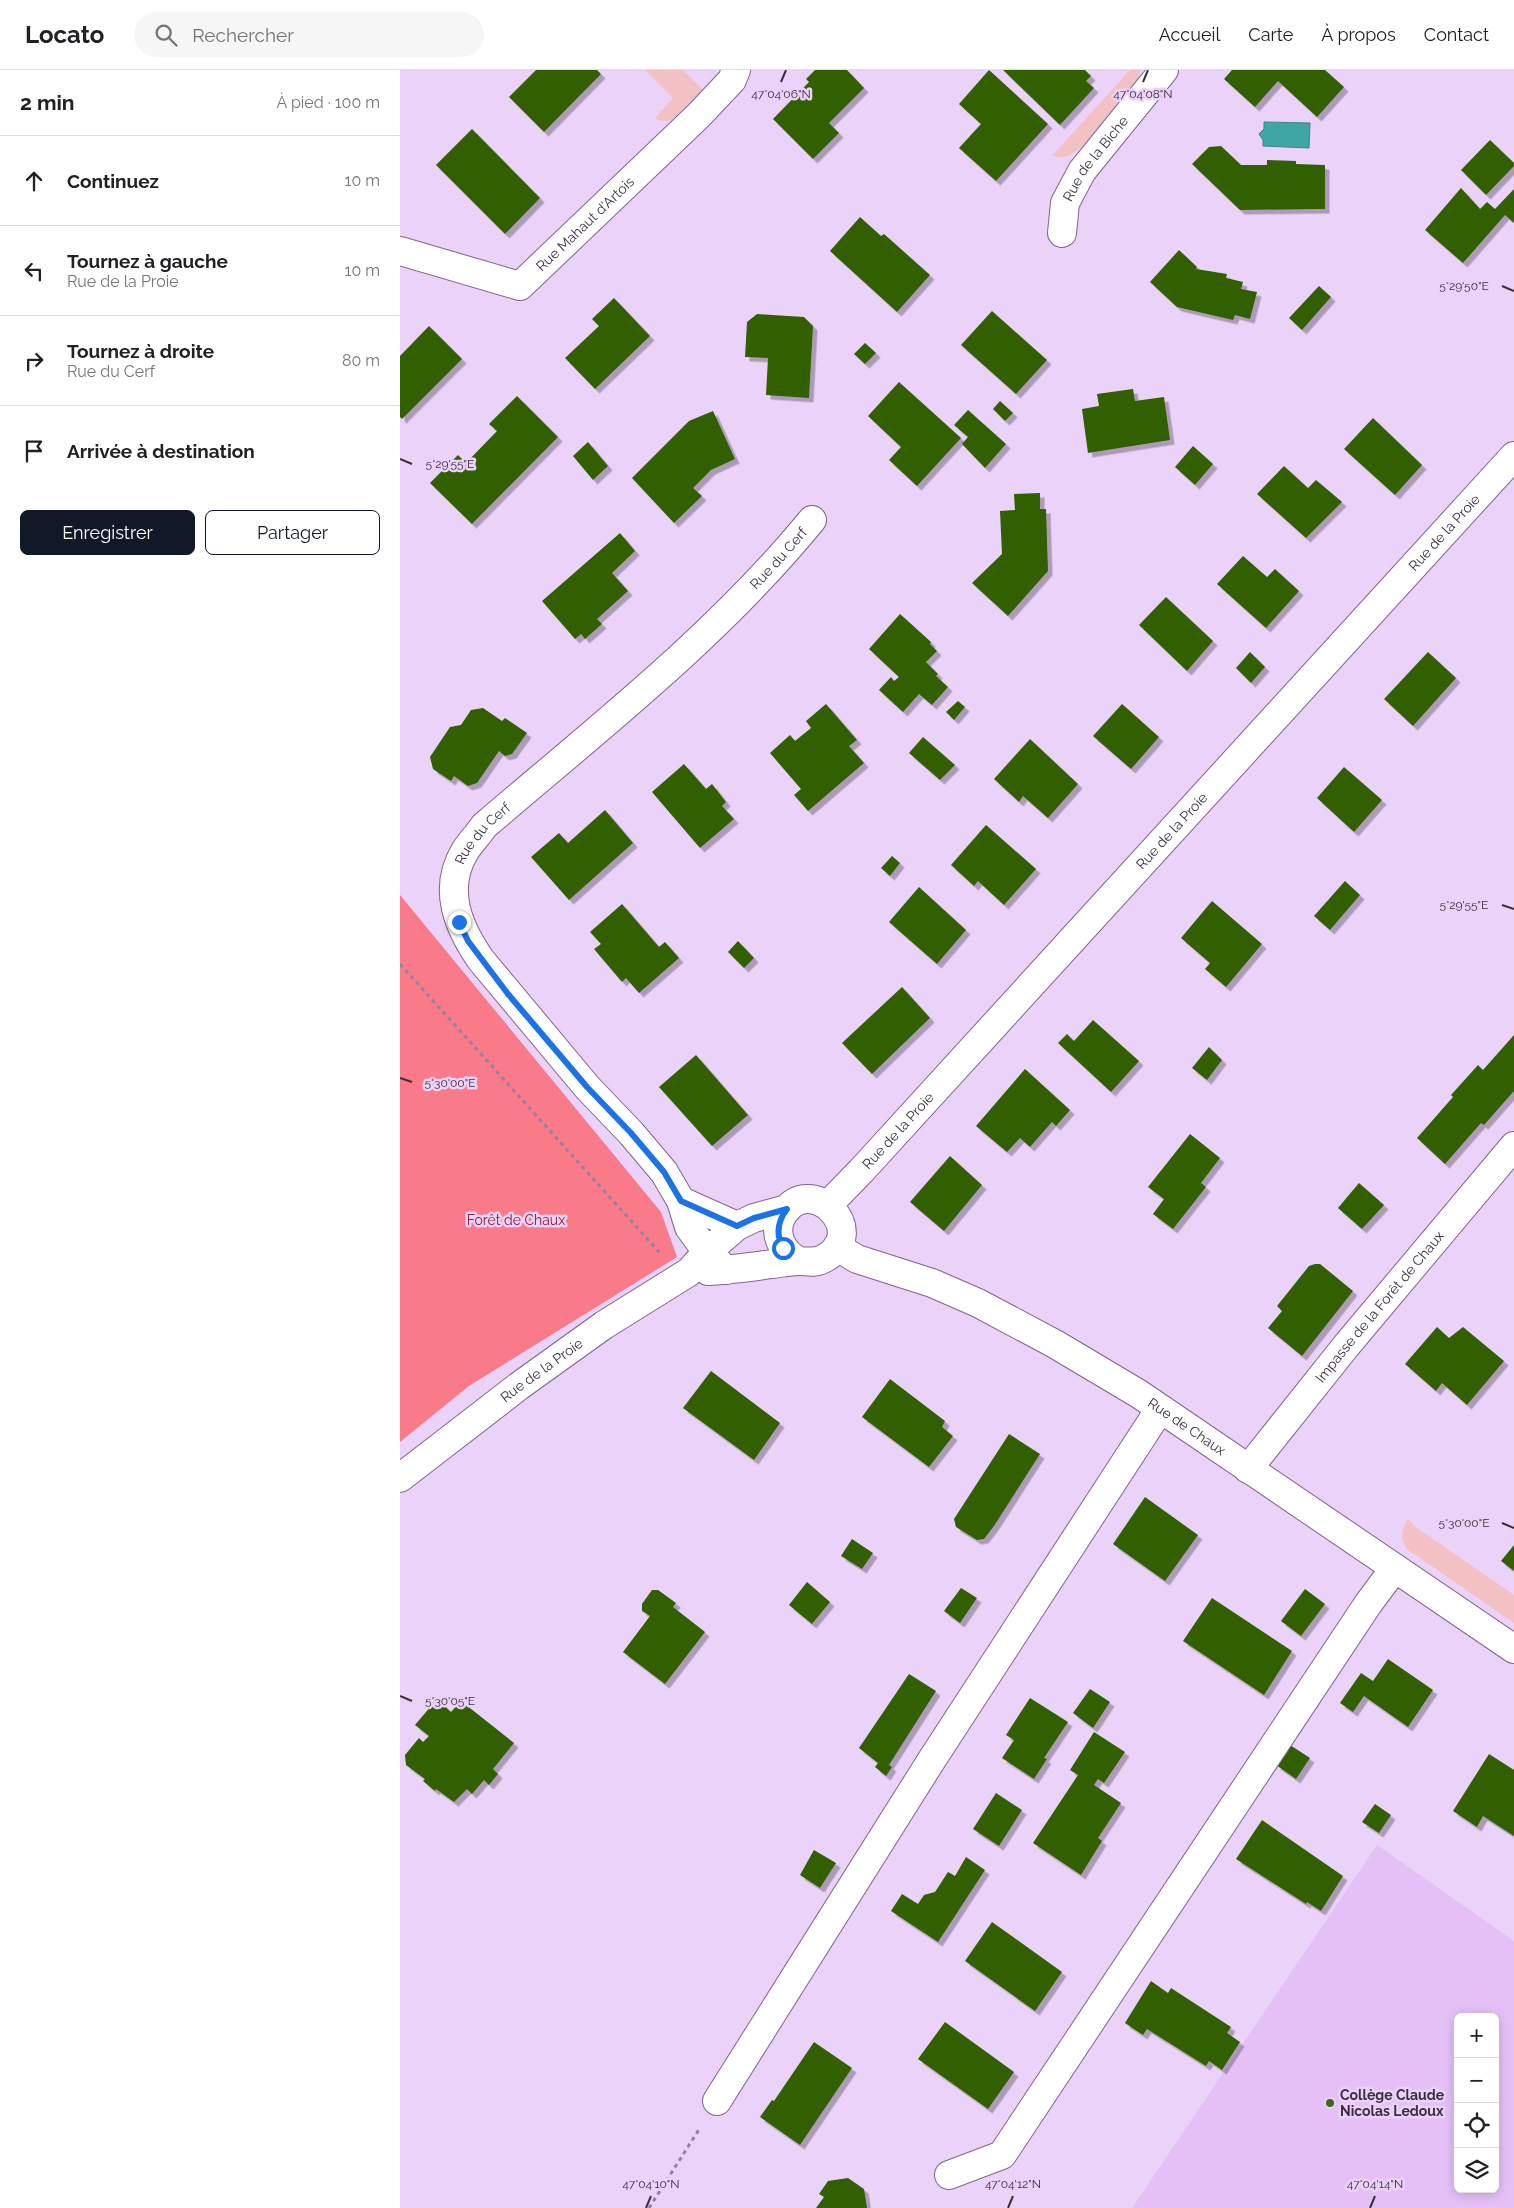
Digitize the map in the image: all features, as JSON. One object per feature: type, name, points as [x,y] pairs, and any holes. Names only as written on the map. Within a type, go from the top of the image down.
[{"type":"street","name":"Rue Mahaut d'Artois","points":[[400,251],[520,286],[699,114],[732,80],[736,70]]},
{"type":"street","name":"Rue de la Biche","points":[[1062,233],[1065,203],[1082,171],[1164,70]]},
{"type":"street","name":"Rue de la Proie","points":[[828,1205],[1514,456]]},
{"type":"street","name":"Rue du Cerf","points":[[701,1268],[681,1201],[664,1172],[631,1133],[587,1087],[481,960],[468,941],[459,922],[453,900],[454,878],[464,852],[484,826],[655,679],[778,562],[812,520]]},
{"type":"street","name":"Impasse de la Forêt de Chaux","points":[[1248,1469],[1346,1346],[1514,1146]]},
{"type":"street","points":[[802,1200],[820,1201],[828,1205],[837,1215],[841,1228],[840,1241],[837,1247],[831,1254],[816,1262],[799,1261],[788,1254],[778,1235],[780,1221],[787,1209],[802,1200]]},
{"type":"street","points":[[681,1201],[737,1226]]},
{"type":"street","name":"Rue de la Proie","points":[[400,1478],[519,1386],[604,1325],[701,1268],[737,1226],[754,1218],[787,1209]]},
{"type":"street","name":"Rue de Chaux","points":[[837,1247],[857,1259],[932,1283],[978,1303],[1055,1344],[1160,1409],[1514,1649]]},
{"type":"street","name":"Rue de la Proie","points":[[701,1268],[799,1261]]},
{"type":"street","points":[[717,2101],[931,1761],[1160,1409]]},
{"type":"street","points":[[948,2175],[1002,2156],[1357,1621],[1394,1569]]},
{"type":"path","points":[[400,964],[701,1268]]},
{"type":"path","points":[[649,2208],[717,2101]]},
{"type":"shaded area","points":[[645,70],[683,70],[703,90],[672,120],[659,120],[655,118],[673,98]]},
{"type":"shaded area","points":[[1130,70],[1140,70],[1139,79],[1097,132],[1077,150],[1067,156],[1052,156]]},
{"type":"shaded area","points":[[1264,122],[1310,123],[1309,148],[1263,146],[1263,140],[1259,134],[1264,129]]},
{"type":"shaded area","points":[[1408,1519],[1414,1526],[1514,1595],[1514,1623],[1407,1549],[1402,1534]]},
{"type":"shaded area","name":"Collège Claude Nicolas Ledoux","points":[[1377,1845],[1514,1941],[1514,2208],[1132,2208]]},
{"type":"green space","name":"Forêt de Chaux","points":[[400,895],[661,1212],[677,1257],[469,1386],[400,1442]]},
{"type":"building","points":[[536,70],[597,70],[601,74],[544,132],[509,97]]},
{"type":"building","points":[[815,70],[847,70],[864,88],[829,123],[839,133],[813,159],[773,119],[809,82],[806,79]]},
{"type":"building","points":[[989,70],[1048,124],[996,181],[959,148],[981,124],[959,104]]},
{"type":"building","points":[[1003,70],[1085,70],[1091,76],[1086,81],[1094,88],[1060,125]]},
{"type":"building","points":[[1232,70],[1325,70],[1344,87],[1317,117],[1278,81],[1255,107],[1224,79]]},
{"type":"building","points":[[472,129],[540,198],[505,234],[436,165]]},
{"type":"building","points":[[1490,140],[1514,163],[1514,166],[1486,195],[1461,170]]},
{"type":"building","points":[[1221,146],[1241,165],[1267,165],[1267,160],[1325,165],[1325,209],[1240,210],[1192,164],[1209,147]]},
{"type":"building","points":[[1461,188],[1480,209],[1487,202],[1495,209],[1514,189],[1514,223],[1505,215],[1463,263],[1425,230]]},
{"type":"building","points":[[860,217],[881,236],[884,234],[930,275],[897,312],[830,251]]},
{"type":"building","points":[[1179,250],[1197,267],[1196,269],[1227,274],[1226,278],[1243,282],[1241,289],[1257,292],[1250,319],[1235,315],[1233,320],[1177,307],[1150,282]]},
{"type":"building","points":[[1319,286],[1331,297],[1302,330],[1289,318]]},
{"type":"building","points":[[614,298],[650,336],[595,389],[565,358],[599,326],[592,319]]},
{"type":"building","points":[[992,311],[1047,360],[1016,394],[961,345]]},
{"type":"building","points":[[757,314],[804,317],[813,326],[809,398],[766,395],[768,358],[745,357],[747,322]]},
{"type":"building","points":[[429,326],[462,359],[402,419],[400,417],[400,356]]},
{"type":"building","points":[[865,343],[876,353],[865,364],[854,354]]},
{"type":"building","points":[[899,382],[961,438],[917,486],[889,460],[901,447],[868,416]]},
{"type":"building","points":[[1133,389],[1135,401],[1164,397],[1170,440],[1088,453],[1082,409],[1099,406],[1097,394]]},
{"type":"building","points":[[517,396],[558,437],[472,524],[430,483],[458,455],[466,463],[497,431],[489,424]]},
{"type":"building","points":[[1000,401],[1013,413],[1005,421],[993,409]]},
{"type":"building","points":[[968,410],[1006,444],[985,468],[962,444],[968,437],[954,425]]},
{"type":"building","points":[[713,411],[735,459],[711,470],[693,488],[702,496],[674,523],[632,478],[689,421]]},
{"type":"building","points":[[1373,418],[1422,465],[1395,495],[1344,449]]},
{"type":"building","points":[[588,442],[608,466],[593,480],[573,456]]},
{"type":"building","points":[[1193,446],[1213,464],[1195,485],[1175,467]]},
{"type":"building","points":[[1284,466],[1308,488],[1316,480],[1342,502],[1306,538],[1257,494]]},
{"type":"building","points":[[1040,493],[1040,509],[1046,509],[1048,571],[1008,616],[972,583],[1002,554],[1000,511],[1015,510],[1014,494]]},
{"type":"building","points":[[620,533],[635,551],[612,573],[628,591],[597,619],[602,624],[585,639],[581,634],[575,639],[542,601]]},
{"type":"building","points":[[1243,556],[1267,577],[1275,569],[1299,591],[1266,628],[1217,584]]},
{"type":"building","points":[[1166,597],[1213,641],[1187,671],[1139,625]]},
{"type":"building","points":[[900,614],[931,642],[930,644],[937,651],[926,662],[938,674],[936,676],[948,687],[932,705],[919,694],[903,712],[879,690],[891,677],[894,681],[899,677],[869,649]]},
{"type":"building","points":[[1250,652],[1265,667],[1251,683],[1236,668]]},
{"type":"building","points":[[1428,652],[1456,678],[1413,726],[1384,699]]},
{"type":"building","points":[[958,701],[965,707],[954,720],[946,712]]},
{"type":"building","points":[[826,704],[857,740],[849,746],[864,763],[808,811],[794,795],[801,789],[770,753],[790,735],[795,741],[811,728],[806,721]]},
{"type":"building","points":[[1122,704],[1159,737],[1131,769],[1093,736]]},
{"type":"building","points":[[483,708],[502,721],[505,718],[527,733],[512,754],[505,756],[499,751],[477,783],[468,786],[454,776],[451,781],[433,769],[430,757],[450,727],[461,725],[471,710]]},
{"type":"building","points":[[923,737],[955,765],[940,780],[909,753]]},
{"type":"building","points":[[1030,739],[1078,784],[1048,818],[1023,796],[1019,802],[994,779]]},
{"type":"building","points":[[684,764],[706,789],[712,784],[726,802],[722,806],[734,819],[700,848],[652,792]]},
{"type":"building","points":[[1344,767],[1382,800],[1354,832],[1317,798]]},
{"type":"building","points":[[605,810],[633,843],[569,900],[531,857],[559,833],[568,843]]},
{"type":"building","points":[[986,825],[1036,869],[1004,905],[978,881],[974,886],[951,865]]},
{"type":"building","points":[[892,856],[900,863],[890,876],[881,868]]},
{"type":"building","points":[[1345,881],[1360,895],[1330,930],[1314,916]]},
{"type":"building","points":[[919,887],[966,930],[937,964],[889,922]]},
{"type":"building","points":[[1212,901],[1262,944],[1226,987],[1205,969],[1210,963],[1181,938]]},
{"type":"building","points":[[622,904],[659,947],[665,942],[679,958],[639,993],[626,978],[622,982],[594,949],[601,944],[590,932]]},
{"type":"building","points":[[738,941],[754,958],[744,968],[728,952]]},
{"type":"building","points":[[902,987],[930,1018],[872,1074],[842,1043]]},
{"type":"building","points":[[1093,1020],[1139,1061],[1111,1092],[1058,1043],[1067,1034],[1074,1041]]},
{"type":"building","points":[[1514,1035],[1514,1091],[1484,1125],[1481,1123],[1445,1164],[1417,1138],[1478,1065],[1483,1070]]},
{"type":"building","points":[[1209,1047],[1222,1060],[1207,1080],[1192,1068]]},
{"type":"building","points":[[696,1055],[748,1115],[712,1146],[659,1087]]},
{"type":"building","points":[[1025,1069],[1070,1110],[1056,1126],[1052,1122],[1030,1147],[1020,1138],[1007,1152],[976,1126]]},
{"type":"building","points":[[1190,1134],[1220,1158],[1201,1183],[1206,1187],[1173,1229],[1153,1214],[1164,1199],[1148,1187]]},
{"type":"building","points":[[950,1156],[982,1185],[944,1231],[910,1202]]},
{"type":"building","points":[[1359,1183],[1384,1205],[1362,1229],[1338,1208]]},
{"type":"building","points":[[1320,1264],[1353,1291],[1302,1356],[1268,1328],[1282,1311],[1277,1306],[1309,1266]]},
{"type":"building","points":[[1437,1327],[1449,1338],[1463,1327],[1504,1361],[1467,1405],[1442,1383],[1436,1391],[1405,1364]]},
{"type":"building","points":[[711,1371],[780,1423],[754,1460],[683,1408]]},
{"type":"building","points":[[890,1379],[945,1421],[942,1427],[953,1436],[929,1467],[862,1417]]},
{"type":"building","points":[[1009,1434],[1040,1454],[994,1526],[984,1539],[977,1540],[956,1527],[954,1519]]},
{"type":"building","points":[[1145,1497],[1198,1535],[1165,1581],[1113,1544]]},
{"type":"building","points":[[852,1539],[873,1553],[862,1569],[841,1556]]},
{"type":"building","points":[[1514,1545],[1514,1571],[1501,1561]]},
{"type":"building","points":[[807,1582],[830,1602],[812,1624],[789,1605]]},
{"type":"building","points":[[961,1588],[977,1598],[960,1623],[944,1611]]},
{"type":"building","points":[[1305,1589],[1325,1604],[1301,1636],[1281,1621]]},
{"type":"building","points":[[652,1590],[658,1590],[676,1603],[673,1607],[705,1632],[665,1684],[623,1652],[650,1616],[642,1611],[642,1604]]},
{"type":"building","points":[[1212,1598],[1292,1651],[1264,1695],[1183,1641]]},
{"type":"building","points":[[1388,1659],[1433,1690],[1408,1727],[1364,1696],[1353,1712],[1340,1703],[1361,1673],[1373,1681]]},
{"type":"building","points":[[909,1674],[936,1691],[889,1765],[892,1767],[886,1776],[875,1767],[878,1763],[859,1748]]},
{"type":"building","points":[[1090,1689],[1110,1702],[1093,1728],[1073,1713]]},
{"type":"building","points":[[1030,1698],[1068,1722],[1044,1758],[1047,1759],[1034,1779],[1002,1758],[1014,1740],[1006,1735]]},
{"type":"building","points":[[437,1699],[451,1712],[461,1701],[514,1743],[493,1769],[498,1774],[489,1785],[484,1780],[472,1794],[467,1789],[454,1802],[436,1789],[435,1791],[423,1781],[425,1779],[406,1765],[405,1755],[419,1738],[423,1742],[429,1736],[415,1725]]},
{"type":"building","points":[[1094,1732],[1125,1752],[1104,1783],[1098,1779],[1094,1785],[1121,1803],[1098,1838],[1102,1841],[1081,1875],[1033,1843],[1078,1775],[1070,1770]]},
{"type":"building","points":[[1290,1745],[1310,1758],[1296,1779],[1276,1765]]},
{"type":"building","points":[[1489,1754],[1514,1770],[1514,1836],[1483,1816],[1477,1827],[1453,1811]]},
{"type":"building","points":[[996,1793],[1022,1810],[999,1846],[973,1829]]},
{"type":"building","points":[[1375,1804],[1391,1815],[1379,1833],[1362,1822]]},
{"type":"building","points":[[1262,1820],[1343,1876],[1321,1911],[1307,1902],[1306,1904],[1236,1859]]},
{"type":"building","points":[[814,1850],[836,1863],[820,1888],[800,1875]]},
{"type":"building","points":[[966,1857],[985,1870],[938,1942],[891,1911],[902,1894],[918,1904],[924,1895],[935,1892],[948,1872],[955,1876]]},
{"type":"building","points":[[992,1922],[1062,1972],[1035,2011],[965,1961]]},
{"type":"building","points":[[1151,1981],[1168,1993],[1171,1988],[1231,2027],[1227,2033],[1240,2042],[1222,2070],[1209,2061],[1206,2066],[1147,2029],[1143,2035],[1125,2023]]},
{"type":"building","points":[[945,2022],[1014,2072],[988,2109],[918,2059]]},
{"type":"building","points":[[814,2042],[852,2068],[800,2145],[760,2117],[772,2100],[774,2101]]},
{"type":"building","points":[[848,2178],[864,2189],[867,2208],[816,2208],[824,2197],[819,2194],[828,2181]]},
{"type":"place","name":"Collège Claude Nicolas Ledoux","points":[[1330,2103]]},
{"type":"route","points":[[459,922],[468,941],[508,994],[587,1087],[631,1133],[664,1172],[681,1201],[737,1226],[754,1218],[787,1209],[782,1215],[778,1228],[778,1235],[783,1248]]}]
